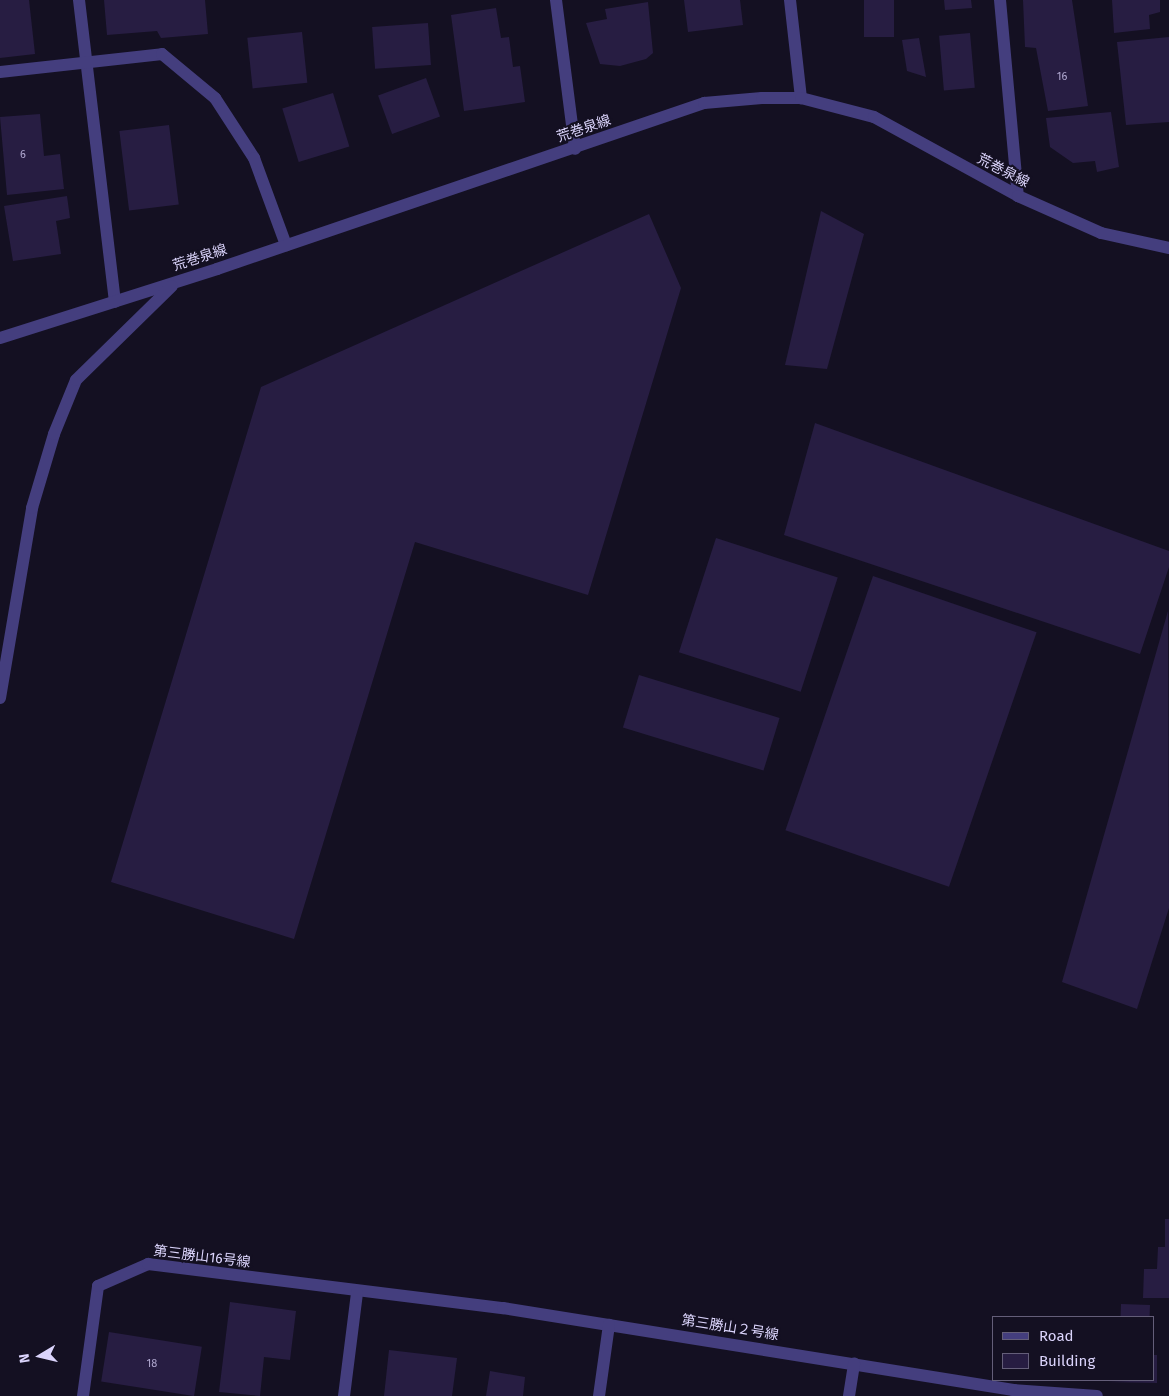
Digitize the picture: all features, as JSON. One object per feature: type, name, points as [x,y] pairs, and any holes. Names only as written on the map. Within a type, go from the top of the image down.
[{"type":"street","points":[[79,0],[115,302]]},
{"type":"street","points":[[556,0],[575,149]]},
{"type":"street","points":[[790,0],[802,98]]},
{"type":"street","points":[[1000,0],[1018,196]]},
{"type":"street","points":[[0,72],[162,54],[215,98],[254,158],[286,246]]},
{"type":"street","name":"荒巻泉線","points":[[0,338],[286,246],[575,149],[704,103],[762,98],[802,98],[874,117],[1018,196],[1101,233],[1169,248]]},
{"type":"street","points":[[0,698],[32,508],[54,434],[76,380],[176,282]]},
{"type":"street","name":"第三勝山16号線","points":[[83,1396],[98,1286],[148,1264],[357,1292]]},
{"type":"street","points":[[344,1396],[357,1292]]},
{"type":"street","name":"第三勝山２号線","points":[[357,1292],[503,1308],[854,1363],[1012,1390],[1097,1396]]},
{"type":"street","points":[[599,1396],[609,1325]]},
{"type":"street","points":[[849,1396],[854,1363]]},
{"type":"building","points":[[0,0],[29,0],[35,54],[0,58]]},
{"type":"building","points":[[104,0],[205,0],[208,34],[161,38],[157,31],[107,35]]},
{"type":"building","points":[[684,0],[740,0],[743,25],[688,32]]},
{"type":"building","points":[[864,0],[894,0],[894,37],[864,37]]},
{"type":"building","points":[[944,0],[971,0],[972,8],[945,10]]},
{"type":"building","points":[[1023,0],[1072,0],[1088,106],[1048,111],[1036,48],[1025,47]]},
{"type":"building","points":[[1112,0],[1160,0],[1160,12],[1149,15],[1150,29],[1114,33]]},
{"type":"building","points":[[648,2],[653,53],[646,59],[620,66],[600,64],[586,23],[607,19],[605,9]]},
{"type":"building","points":[[496,8],[501,38],[509,37],[513,67],[520,66],[525,102],[464,111],[451,15]]},
{"type":"building","points":[[428,23],[431,65],[375,69],[372,27]]},
{"type":"building","points":[[302,32],[307,83],[253,88],[247,38]]},
{"type":"building","points":[[970,33],[975,88],[944,90],[939,36]]},
{"type":"building","points":[[1169,37],[1169,122],[1126,125],[1117,42]]},
{"type":"building","points":[[919,38],[926,77],[907,71],[902,40]]},
{"type":"building","points":[[426,78],[440,117],[392,134],[378,95]]},
{"type":"building","points":[[333,93],[349,147],[299,162],[282,108]]},
{"type":"building","points":[[1111,112],[1119,167],[1097,172],[1095,161],[1073,163],[1050,147],[1046,118]]},
{"type":"building","points":[[40,114],[44,156],[60,154],[64,189],[7,195],[0,117]]},
{"type":"building","points":[[169,125],[179,204],[129,210],[119,131]]},
{"type":"building","points":[[67,196],[70,218],[56,221],[61,254],[13,261],[4,206]]},
{"type":"building","points":[[821,211],[864,234],[827,369],[785,365]]},
{"type":"building","points":[[649,214],[681,288],[588,595],[415,542],[294,939],[111,882],[261,387]]},
{"type":"building","points":[[815,423],[1169,551],[1169,567],[1140,654],[784,535]]},
{"type":"building","points":[[716,538],[838,578],[801,692],[679,652]]},
{"type":"building","points":[[873,576],[1037,632],[949,887],[785,830]]},
{"type":"building","points":[[1168,611],[1169,908],[1137,1009],[1062,982]]},
{"type":"building","points":[[639,675],[780,718],[763,771],[623,728]]},
{"type":"building","points":[[1165,1219],[1169,1219],[1169,1298],[1143,1298],[1144,1269],[1157,1269],[1158,1247],[1165,1247]]},
{"type":"building","points":[[230,1302],[296,1311],[290,1360],[264,1357],[260,1396],[219,1392]]},
{"type":"building","points":[[1121,1304],[1150,1305],[1150,1316],[1121,1316]]},
{"type":"building","points":[[109,1332],[202,1347],[194,1396],[101,1381]]},
{"type":"building","points":[[389,1350],[457,1358],[452,1396],[384,1396]]},
{"type":"building","points":[[1154,1355],[1157,1355],[1157,1383],[1107,1382],[1154,1381]]},
{"type":"building","points":[[490,1371],[525,1377],[523,1396],[486,1396]]}]
